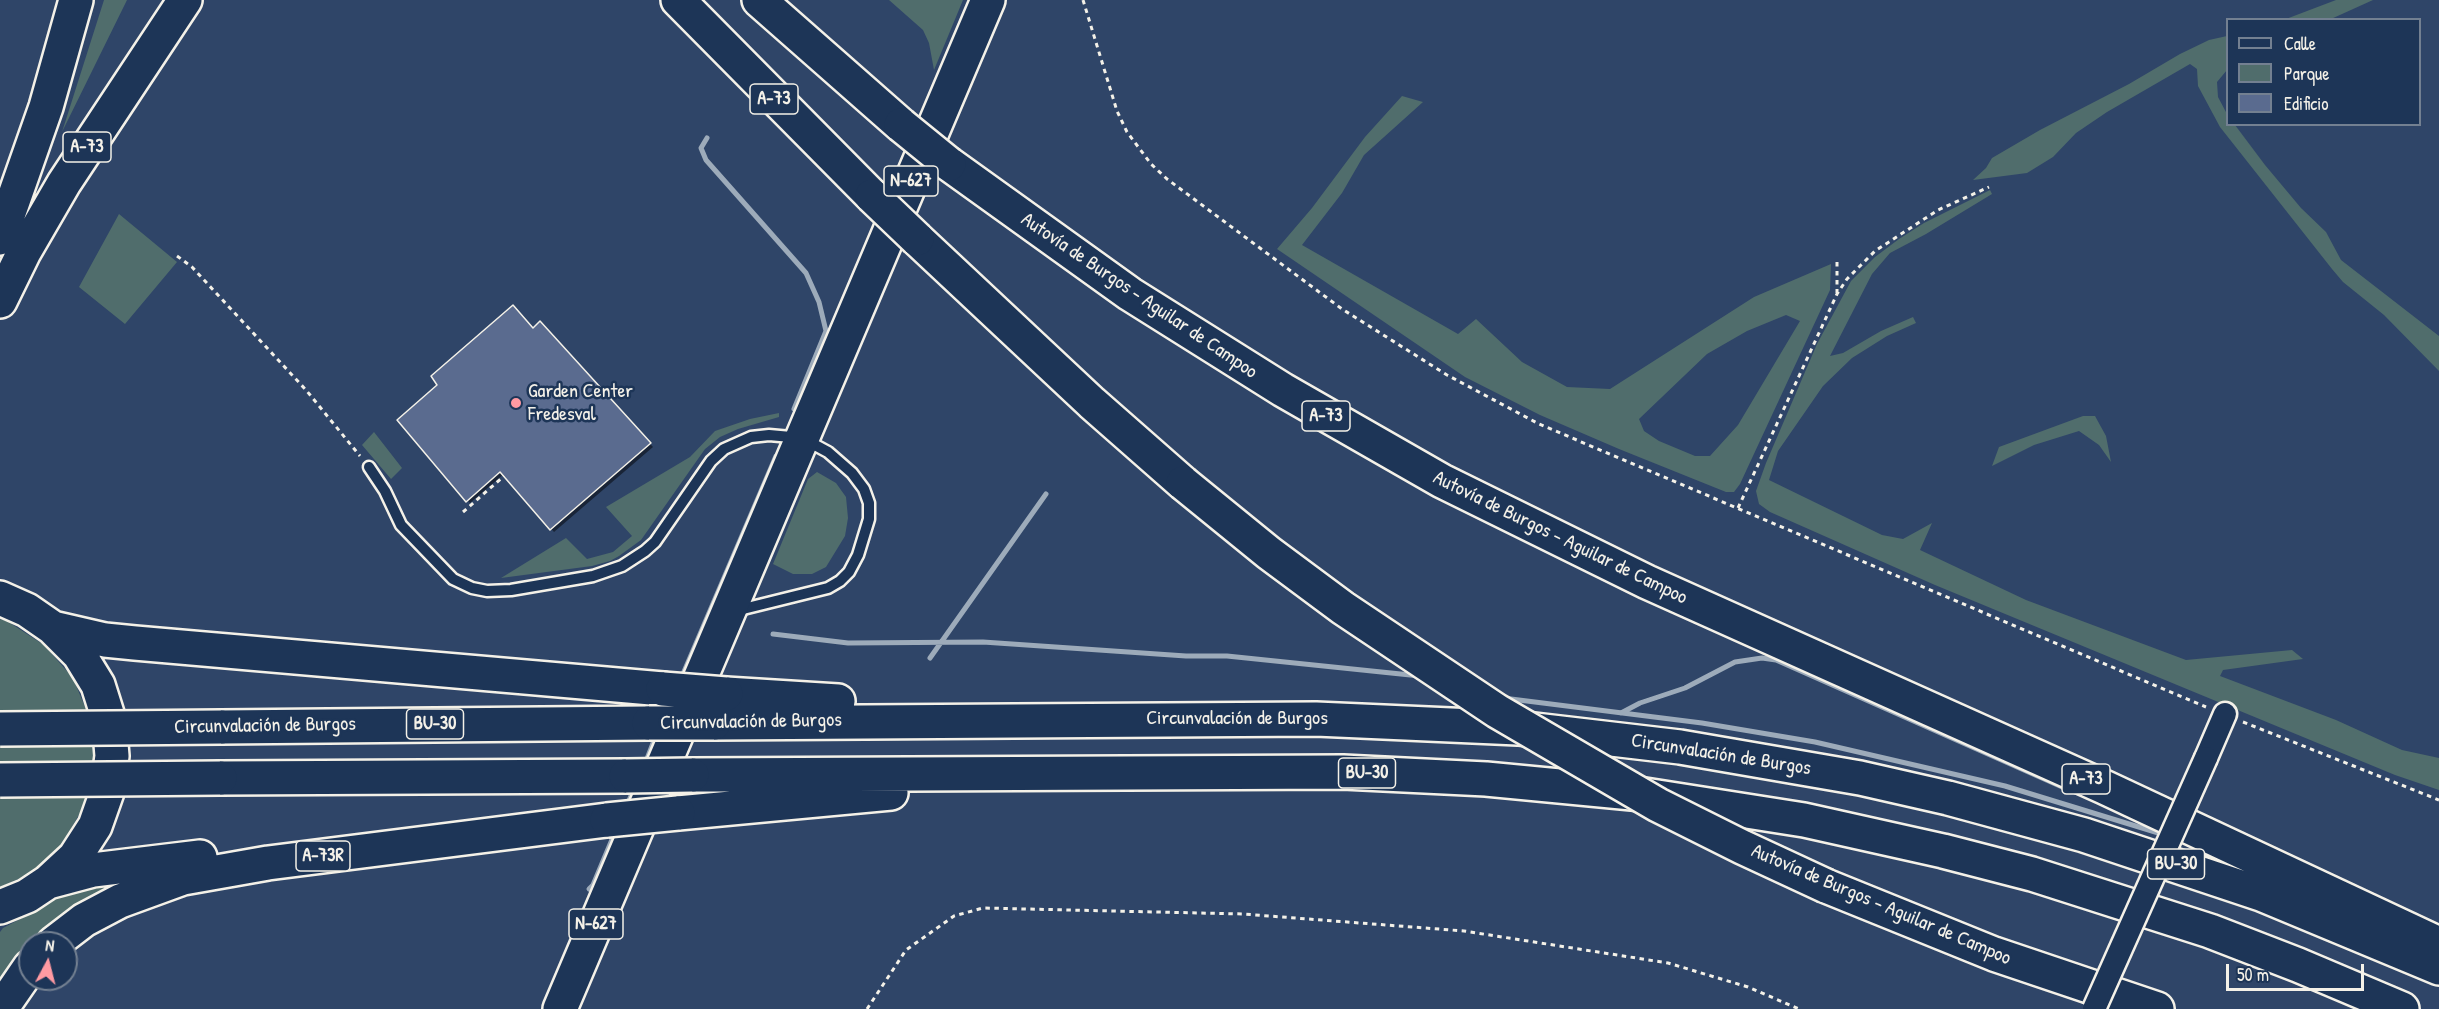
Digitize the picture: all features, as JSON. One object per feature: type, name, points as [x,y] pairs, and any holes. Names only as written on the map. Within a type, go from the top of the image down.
[{"type":"highway","points":[[0,238],[46,107],[76,0]]},
{"type":"highway","name":"A-73","points":[[0,301],[24,252],[64,183],[185,0]]},
{"type":"highway","name":"Autovía de Burgos - Aguilar de Campoo","points":[[678,0],[917,240],[1092,403],[1182,483],[1269,553],[1334,601],[1497,711],[1658,805],[1742,847],[1826,886],[1994,954],[2157,1009]]},
{"type":"highway","name":"Autovía de Burgos - Aguilar de Campoo","points":[[759,0],[901,125],[949,164],[1054,241],[1139,300],[1303,402],[1442,481],[1647,582],[2104,787],[2439,944]]},
{"type":"highway","name":"N-627","points":[[560,1009],[988,0]]},
{"type":"highway","points":[[0,598],[27,610],[53,628],[79,654],[98,685],[109,720],[112,756],[107,792],[95,826],[75,857],[48,882],[27,896],[1,908]]},
{"type":"highway","points":[[53,628],[135,644],[663,689],[720,709]]},
{"type":"highway","name":"Circunvalación de Burgos","points":[[0,729],[649,723],[720,709],[1416,722],[1518,728],[1680,747],[1814,769],[1947,798],[2084,836],[2177,865],[2305,911],[2439,968]]},
{"type":"highway","name":"BU-30","points":[[0,780],[1276,771],[1387,773],[1486,778],[1575,786],[1804,820],[1943,851],[2032,874],[2210,931],[2298,964],[2402,1009]]},
{"type":"highway","name":"BU-30","points":[[608,820],[860,795],[974,789],[1486,778]]},
{"type":"highway","points":[[48,882],[93,870],[130,864],[608,820]]},
{"type":"highway","name":"A-73R","points":[[70,931],[84,920],[120,901],[183,879],[267,863],[608,820]]},
{"type":"highway","points":[[1,1009],[18,984]]},
{"type":"street","points":[[2094,1009],[2225,714]]},
{"type":"lane","points":[[369,468],[385,491],[401,525],[453,579],[472,588],[487,591],[511,590],[593,576],[622,566],[655,542],[711,461],[724,449],[751,437],[779,435],[802,438],[828,452],[852,473],[864,489],[869,502],[869,519],[858,555],[849,572],[828,588],[730,612]]},
{"type":"path","points":[[1083,0],[1117,111],[1136,148],[1167,179],[1342,309],[1447,375],[1539,424],[2225,714],[2439,800]]},
{"type":"path","points":[[1738,508],[1837,294],[1847,279],[1875,251],[1938,210],[1989,187]]},
{"type":"path","points":[[177,256],[192,267],[306,390],[369,468]]},
{"type":"path","points":[[1837,262],[1837,294]]},
{"type":"path","points":[[463,512],[504,476]]},
{"type":"path","points":[[867,1009],[906,950],[954,916],[983,908],[1244,914],[1464,931],[1668,963],[1748,987],[1798,1009]]},
{"type":"green space","points":[[104,0],[127,0],[62,132]]},
{"type":"green space","points":[[889,0],[963,0],[934,70],[929,43],[923,30]]},
{"type":"green space","points":[[2336,0],[2373,0],[2333,18],[2289,18]]},
{"type":"green space","points":[[2226,36],[2226,71],[2217,82],[2218,97],[2226,112],[2226,126],[2236,126],[2301,208],[2326,232],[2341,260],[2439,336],[2439,371],[2384,315],[2343,282],[2332,269],[2220,127],[2198,86],[2197,69],[2190,64],[2107,112],[2076,133],[2053,157],[2027,173],[1973,180],[1986,168],[1992,158],[2209,40]]},
{"type":"green space","points":[[1402,96],[1423,102],[1364,155],[1342,193],[1302,245],[1458,334],[1476,319],[1522,362],[1567,387],[1610,389],[1754,297],[1831,264],[1830,290],[1740,484],[1734,492],[1726,492],[1619,449],[1540,415],[1465,377],[1277,249],[1312,208],[1365,137]],"holes":[[[1786,315],[1800,321],[1738,425],[1710,456],[1695,456],[1659,441],[1644,431],[1639,419],[1707,354],[1747,331]]]},
{"type":"green space","points":[[1990,190],[1992,194],[1890,253],[1872,274],[1830,356],[1843,353],[1881,331],[1913,317],[1916,323],[1887,336],[1852,358],[1823,386],[1778,451],[1769,480],[1882,535],[1903,539],[1932,523],[1920,550],[2026,600],[2186,660],[2292,650],[2303,659],[2223,670],[2220,676],[2336,720],[2402,750],[2439,758],[2439,790],[2395,775],[1935,585],[1770,512],[1759,504],[1756,491],[1766,463],[1817,344],[1851,281],[1875,257],[1899,239],[1924,223]]},
{"type":"green space","points":[[119,214],[177,262],[125,324],[79,287]]},
{"type":"green space","points":[[779,413],[779,417],[720,437],[705,449],[641,540],[619,556],[592,566],[501,578],[566,538],[587,559],[613,552],[632,536],[606,507],[690,457],[715,431],[750,419]]},
{"type":"green space","points":[[2083,416],[2095,416],[2106,436],[2111,462],[2099,445],[2079,431],[2034,445],[1992,466],[1999,447]]},
{"type":"green space","points":[[374,432],[402,468],[391,479],[362,445]]},
{"type":"green space","points":[[817,472],[836,483],[846,497],[848,518],[845,536],[826,567],[812,574],[793,574],[773,564],[808,479]]},
{"type":"green space","points":[[0,619],[7,621],[44,645],[73,678],[90,719],[94,763],[84,806],[62,844],[30,874],[0,887]]},
{"type":"green space","points":[[130,880],[105,889],[56,920],[44,931],[18,931],[18,954],[0,978],[0,932],[3,928],[47,905],[71,889]]},
{"type":"building","name":"Garden Center Fredesval","points":[[513,305],[533,328],[540,321],[651,443],[550,530],[500,472],[466,502],[397,420],[437,385],[431,376]]},
{"type":"waterway","points":[[707,138],[701,148],[706,160],[806,273],[819,302],[826,331],[794,409]]},
{"type":"waterway","points":[[680,681],[776,456]]},
{"type":"waterway","points":[[930,658],[1046,494]]},
{"type":"waterway","points":[[773,634],[848,643],[983,642],[1186,656],[1227,656],[1420,676]]},
{"type":"waterway","points":[[1621,713],[1640,703],[1685,688],[1735,662],[1762,658],[1776,660],[2069,790]]},
{"type":"waterway","points":[[1503,698],[1702,723],[1815,742],[2005,786],[2165,835]]},
{"type":"waterway","points":[[645,764],[657,733]]},
{"type":"waterway","points":[[626,808],[635,786]]},
{"type":"waterway","points":[[589,889],[593,885],[616,830]]},
{"type":"place","name":"Garden Center Fredesval","points":[[516,403]]}]
